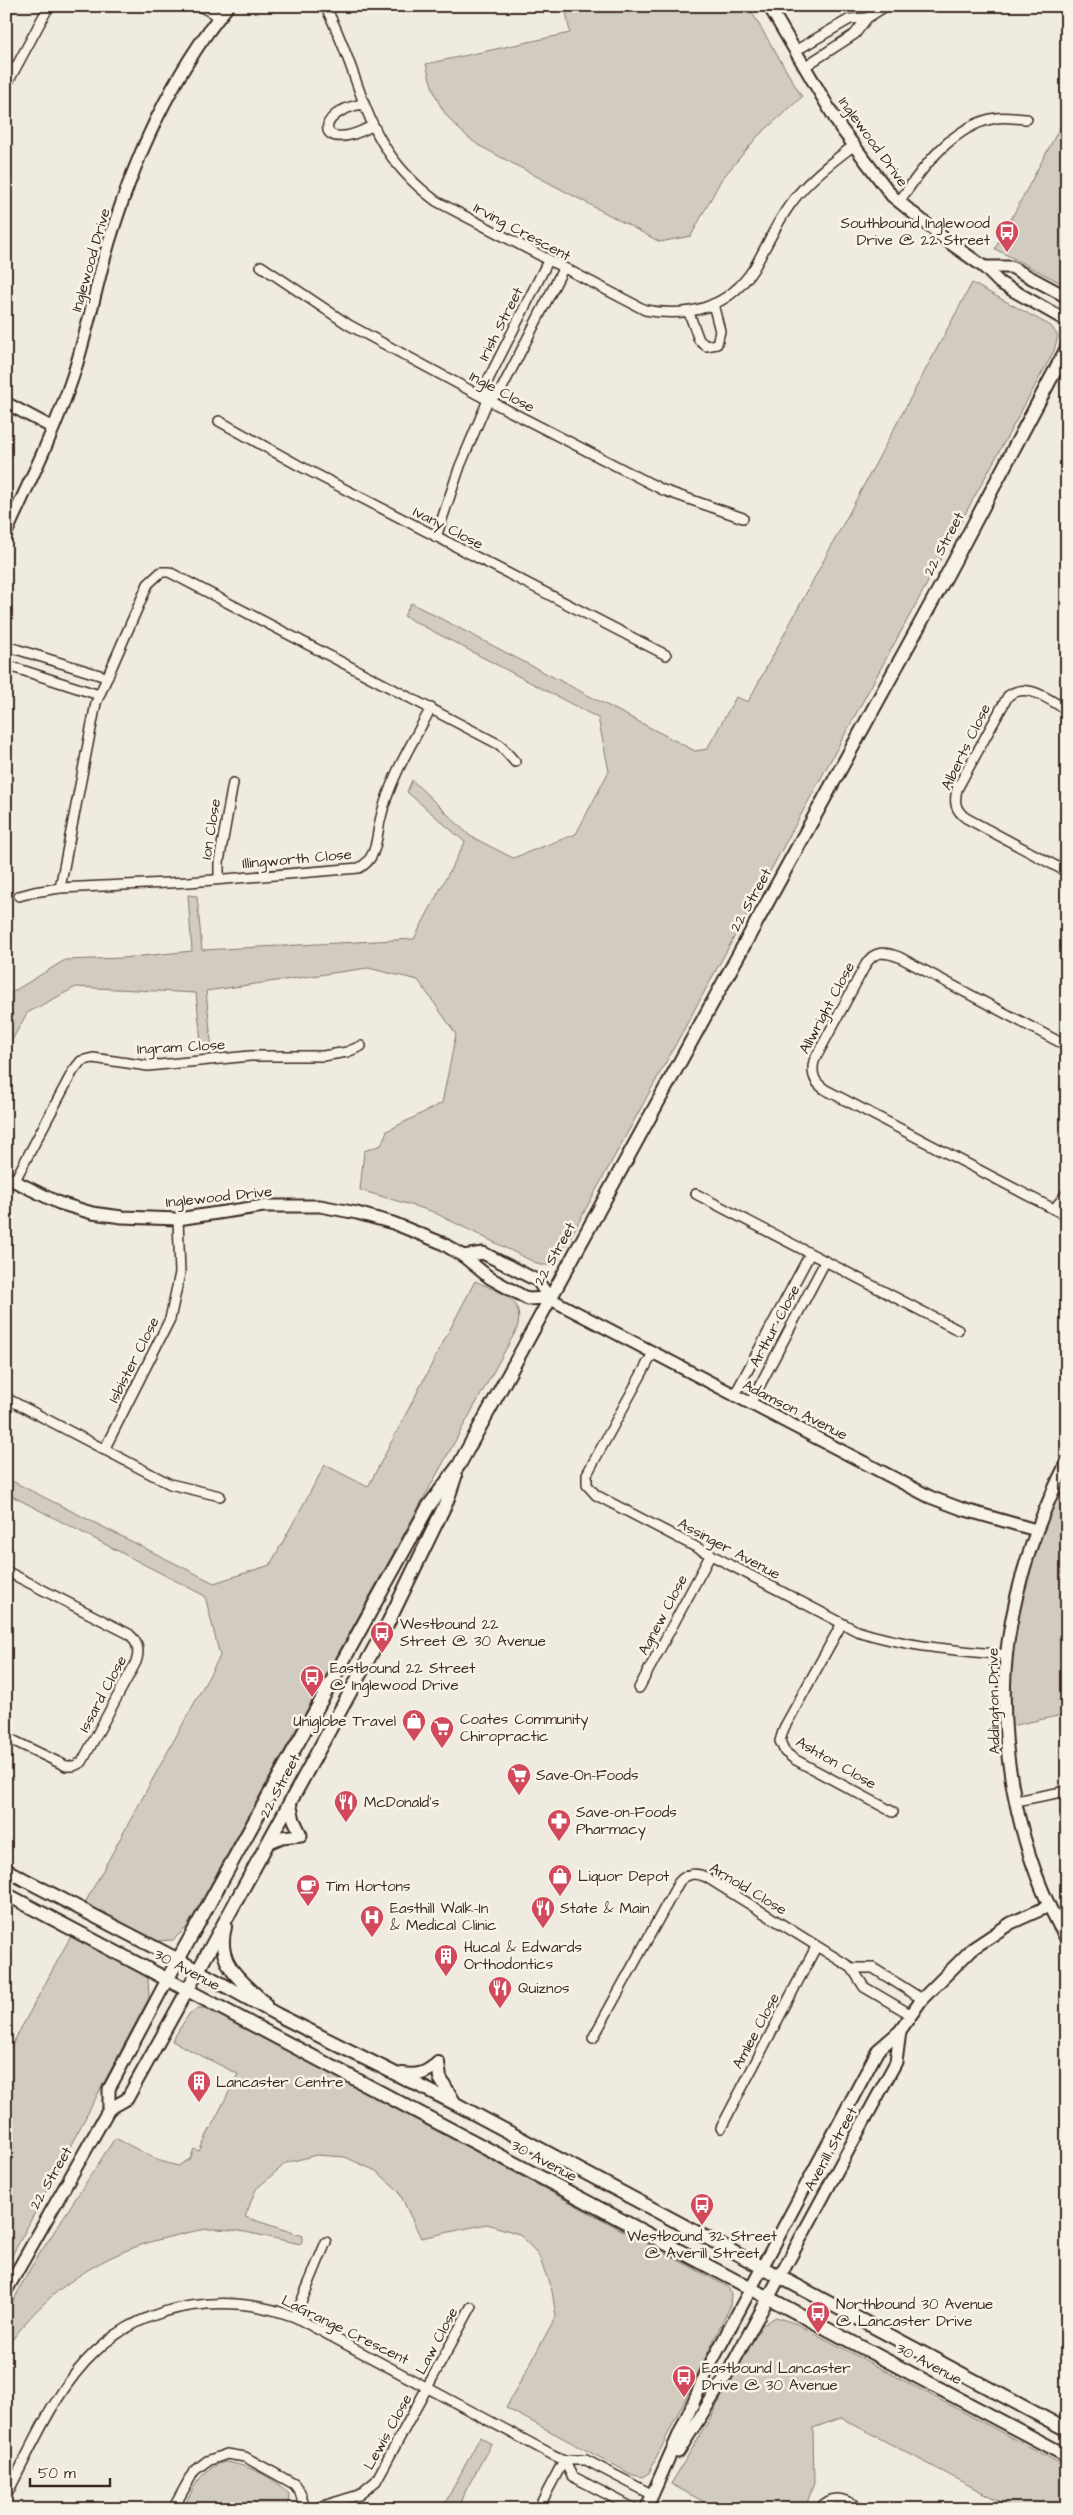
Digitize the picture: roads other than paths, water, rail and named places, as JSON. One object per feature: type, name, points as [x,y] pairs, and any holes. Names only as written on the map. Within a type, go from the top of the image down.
[{"type":"main road","name":"22 Street","points":[[168,1978],[428,1507],[459,1465],[930,606],[1067,348]]},
{"type":"main road","name":"22 Street","points":[[188,1989],[388,1623],[447,1501],[459,1465]]},
{"type":"main road","name":"30 Avenue","points":[[6,1870],[278,2015],[456,2104],[1067,2430]]},
{"type":"main road","name":"30 Avenue","points":[[6,1894],[168,1978],[1067,2456]]},
{"type":"main road","points":[[229,1912],[222,1946],[225,1960],[237,1976],[278,2015]]},
{"type":"main road","points":[[395,2072],[414,2076],[425,2074],[438,2063],[440,2078],[456,2104]]},
{"type":"street","points":[[6,86],[49,6]]},
{"type":"street","points":[[199,6],[219,16]]},
{"type":"street","name":"Inglewood Drive","points":[[6,533],[53,428],[81,352],[112,234],[142,153],[181,76],[219,16],[228,6]]},
{"type":"street","name":"Irving Crescent","points":[[325,6],[340,36],[372,126],[392,160],[416,187],[436,201],[644,310],[670,314],[689,313],[730,295],[744,281],[793,200],[820,173],[854,146]]},
{"type":"street","name":"Inglewood Drive","points":[[769,6],[804,67],[854,146],[899,202],[950,244],[984,267],[1000,283],[1067,320]]},
{"type":"street","points":[[804,67],[855,34],[867,18],[886,6]]},
{"type":"street","points":[[795,51],[850,19],[867,18]]},
{"type":"street","points":[[363,104],[337,113],[330,118],[327,126],[329,133],[335,138],[342,138],[372,126]]},
{"type":"street","points":[[899,202],[918,174],[943,147],[965,131],[997,118],[1027,119]]},
{"type":"street","name":"Irish Street","points":[[436,537],[460,466],[488,400],[486,384],[548,261]]},
{"type":"street","name":"Ingle Close","points":[[262,266],[349,325],[488,400],[663,490],[743,518]]},
{"type":"street","points":[[984,267],[1011,267],[1067,296]]},
{"type":"street","name":"Irish Street","points":[[488,400],[500,392],[563,269]]},
{"type":"street","points":[[689,313],[702,344],[712,346],[717,344],[720,335],[713,304]]},
{"type":"street","points":[[513,328],[528,336]]},
{"type":"street","points":[[6,404],[53,428]]},
{"type":"street","name":"Ivany Close","points":[[219,421],[244,437],[666,655]]},
{"type":"street","points":[[60,888],[94,710],[106,677],[148,584],[161,572],[170,572],[500,745],[515,762]]},
{"type":"street","points":[[6,646],[106,677]]},
{"type":"street","points":[[6,665],[99,695]]},
{"type":"street","name":"Alberts Close","points":[[1067,710],[1029,690],[1013,692],[1008,696],[957,789],[954,802],[958,812],[966,818],[1067,872]]},
{"type":"street","name":"Illingworth Close","points":[[20,896],[60,888],[354,869],[367,864],[373,854],[384,806],[395,774],[431,708]]},
{"type":"street","name":"Ion Close","points":[[219,879],[219,862],[233,783]]},
{"type":"street","name":"Allwright Close","points":[[1067,1046],[898,957],[878,953],[873,955],[866,964],[812,1066],[816,1082],[826,1090],[1067,1216]]},
{"type":"street","name":"Ingram Close","points":[[10,1180],[73,1071],[87,1059],[100,1058],[148,1066],[250,1056],[323,1056],[347,1052],[361,1046]]},
{"type":"street","name":"Inglewood Drive","points":[[10,1180],[58,1203],[92,1213],[122,1217],[178,1219],[264,1206],[320,1206],[356,1213],[393,1223],[442,1244],[463,1256],[490,1278],[528,1299],[549,1298]]},
{"type":"street","points":[[1054,1209],[1067,1193]]},
{"type":"street","points":[[696,1194],[958,1330]]},
{"type":"street","name":"Isbister Close","points":[[104,1450],[170,1320],[180,1273],[178,1219]]},
{"type":"street","points":[[463,1256],[482,1253],[538,1281],[549,1298]]},
{"type":"street","name":"Arthur Close","points":[[734,1396],[810,1254]]},
{"type":"street","name":"Arthur Close","points":[[750,1404],[825,1262]]},
{"type":"street","name":"Adamson Avenue","points":[[549,1298],[734,1396],[930,1496],[962,1510],[1036,1530]]},
{"type":"street","name":"Assinger Avenue","points":[[653,1353],[587,1474],[587,1485],[596,1495],[841,1624],[894,1642],[1007,1655]]},
{"type":"street","points":[[6,1398],[170,1484],[220,1496]]},
{"type":"street","name":"Addington Drive","points":[[1067,1462],[1036,1530],[1017,1600],[1007,1655],[1007,1741],[1016,1801],[1032,1862],[1048,1906],[1067,1940]]},
{"type":"street","name":"Agnew Close","points":[[639,1688],[711,1554]]},
{"type":"street","name":"Issard Close","points":[[6,1570],[129,1634],[135,1639],[138,1652],[136,1662],[82,1762],[74,1766],[66,1766],[6,1737]]},
{"type":"street","name":"Ashton Close","points":[[841,1624],[784,1728],[780,1741],[785,1752],[794,1759],[892,1812]]},
{"type":"street","points":[[1016,1801],[1067,1791]]},
{"type":"street","points":[[268,1843],[282,1837],[301,1835],[294,1820],[290,1803]]},
{"type":"street","name":"Arnold Close","points":[[593,2038],[670,1896],[686,1875],[694,1873],[706,1877],[852,1968],[864,1987],[910,2014]]},
{"type":"street","name":"Averill Street","points":[[658,2484],[709,2367],[878,2050],[900,2031],[922,1999],[972,1949],[1012,1923],[1048,1906]]},
{"type":"street","name":"Amlee Close","points":[[721,2128],[816,1947]]},
{"type":"street","name":"Arnold Close","points":[[852,1968],[873,1968],[922,1999]]},
{"type":"street","name":"22 Street","points":[[6,2291],[109,2109],[109,2089],[168,1978]]},
{"type":"street","name":"22 Street","points":[[109,2109],[127,2099],[188,1989]]},
{"type":"street","name":"Averill Street","points":[[658,2484],[726,2376],[896,2062],[900,2031]]},
{"type":"street","points":[[295,2317],[326,2242]]},
{"type":"street","name":"LaGrange Crescent","points":[[6,2496],[67,2386],[96,2351],[126,2329],[142,2321],[176,2308],[211,2303],[251,2304],[295,2317],[564,2460],[586,2460],[653,2495]]},
{"type":"street","name":"Law Close","points":[[428,2387],[471,2308]]},
{"type":"street","name":"Lewis Close","points":[[313,2509],[359,2495],[376,2481],[428,2387]]},
{"type":"street","points":[[173,2509],[194,2471],[207,2461],[227,2454],[245,2457],[294,2484],[300,2492],[305,2509]]},
{"type":"street","points":[[538,2509],[564,2460]]},
{"type":"street","name":"LaGrange Crescent","points":[[564,2460],[572,2476],[635,2509]]},
{"type":"street","points":[[646,2509],[658,2484]]},
{"type":"street","points":[[819,2509],[828,2500],[836,2498],[844,2499],[863,2509]]},
{"type":"place","name":"Southbound Inglewood Drive @ 22 Street","points":[[1007,253]]},
{"type":"place","name":"Westbound 22 Street @ 30 Avenue","points":[[382,1654]]},
{"type":"place","name":"Eastbound 22 Street @ Inglewood Drive","points":[[312,1698]]},
{"type":"place","name":"Uniglobe Travel","points":[[414,1742]]},
{"type":"place","name":"Coates Community Chiropractic","points":[[442,1749]]},
{"type":"place","name":"Save-On-Foods","points":[[519,1796]]},
{"type":"place","name":"McDonald's","points":[[346,1823]]},
{"type":"place","name":"Save-on-Foods Pharmacy","points":[[559,1842]]},
{"type":"place","name":"Liquor Depot","points":[[560,1897]]},
{"type":"place","name":"Tim Hortons","points":[[308,1907]]},
{"type":"place","name":"State & Main","points":[[543,1929]]},
{"type":"place","name":"Easthill Walk-In & Medical Clinic","points":[[372,1938]]},
{"type":"place","name":"Hucal & Edwards Orthodontics","points":[[446,1977]]},
{"type":"place","name":"Quiznos","points":[[500,2009]]},
{"type":"place","name":"Lancaster Centre","points":[[199,2103]]},
{"type":"place","name":"Westbound 32 Street @ Averill Street","points":[[702,2226]]},
{"type":"place","name":"Northbound 30 Avenue @ Lancaster Drive","points":[[818,2334]]},
{"type":"place","name":"Eastbound Lancaster Drive @ 30 Avenue","points":[[684,2398]]}]
